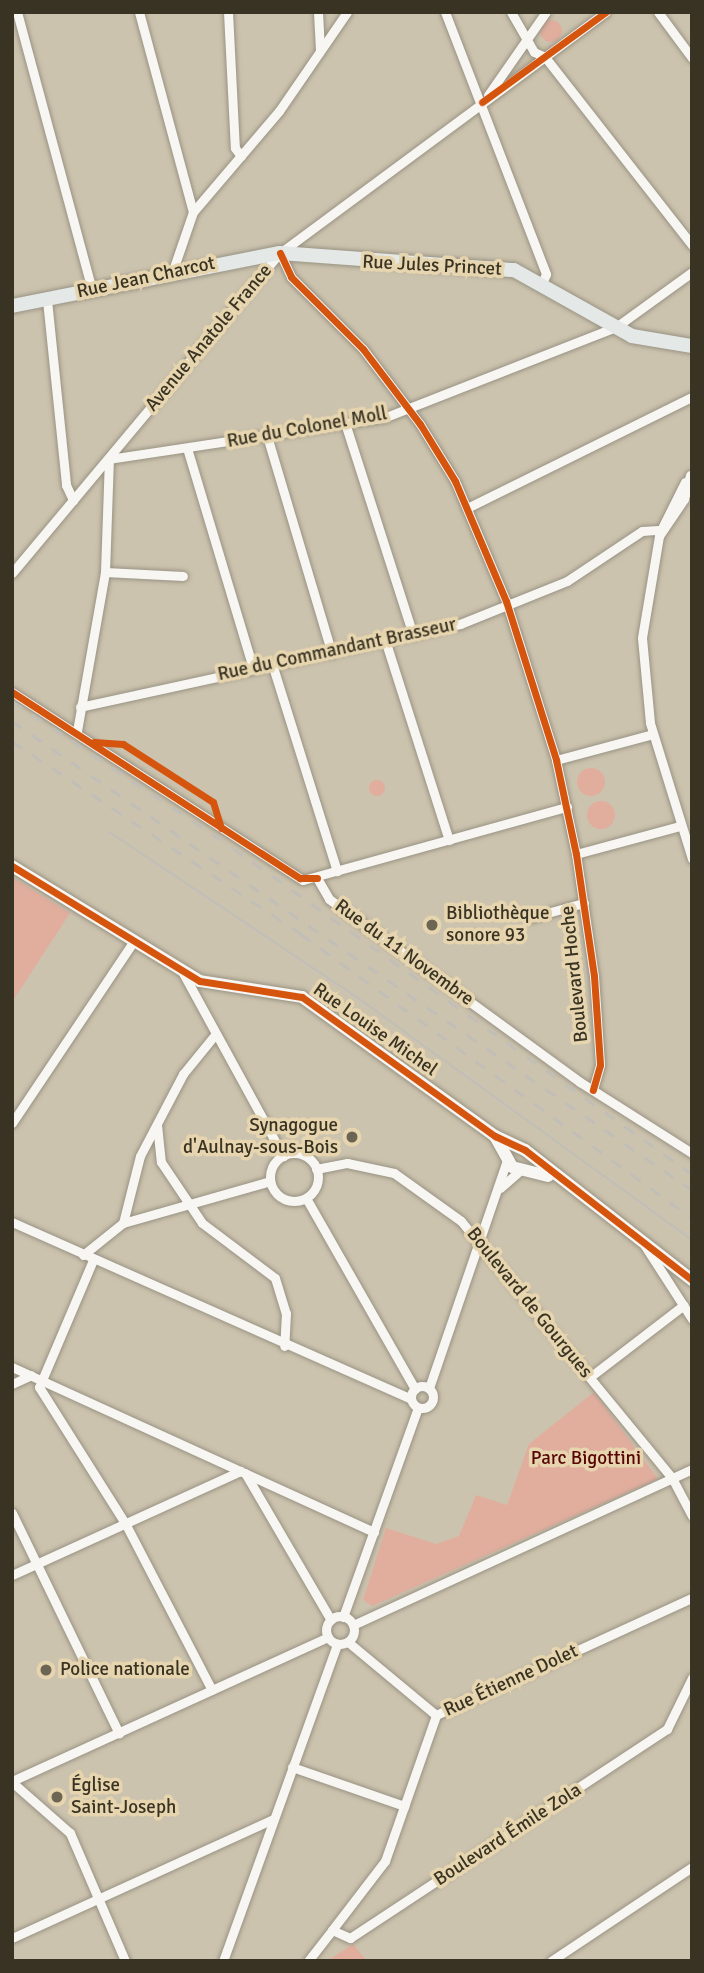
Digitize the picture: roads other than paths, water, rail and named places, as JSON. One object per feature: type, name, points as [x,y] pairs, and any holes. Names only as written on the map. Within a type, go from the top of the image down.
[{"type":"main road","name":"Rue Jean Charcot","points":[[12,306],[172,272],[281,253]]},
{"type":"main road","name":"Rue Jules Princet","points":[[281,253],[487,267],[543,281],[616,327],[645,341],[692,346]]},
{"type":"street","points":[[17,12],[92,290]]},
{"type":"street","points":[[139,12],[193,212]]},
{"type":"street","points":[[228,12],[235,148],[241,156]]},
{"type":"street","points":[[318,12],[320,50]]},
{"type":"street","points":[[172,272],[193,212],[241,156],[347,12]]},
{"type":"street","points":[[444,12],[482,102],[546,274],[543,281]]},
{"type":"street","points":[[512,12],[525,41],[545,57],[692,245]]},
{"type":"street","points":[[482,102],[546,12]]},
{"type":"street","name":"Avenue Anatole France","points":[[12,573],[281,253],[606,12]]},
{"type":"street","points":[[658,12],[692,58]]},
{"type":"street","name":"Boulevard Hoche","points":[[281,253],[291,277],[408,407],[467,508],[509,608],[556,760],[576,854],[584,903],[600,1065],[593,1090]]},
{"type":"street","name":"Rue du Colonel Moll","points":[[109,458],[187,449],[386,418],[408,407],[616,327],[692,272]]},
{"type":"street","points":[[47,300],[66,485],[73,500]]},
{"type":"street","points":[[467,508],[692,397]]},
{"type":"street","points":[[345,423],[413,635]]},
{"type":"street","points":[[267,436],[332,653]]},
{"type":"street","points":[[187,449],[253,668]]},
{"type":"street","points":[[78,731],[105,572],[109,458]]},
{"type":"street","points":[[659,533],[688,496],[691,476]]},
{"type":"street","points":[[691,476],[659,533],[642,638],[653,734],[692,859]]},
{"type":"street","name":"Rue du Commandant Brasseur","points":[[80,707],[253,668],[273,667],[386,643],[509,608],[567,581],[642,531],[659,533]]},
{"type":"street","points":[[105,572],[183,576]]},
{"type":"street","points":[[386,643],[449,840]]},
{"type":"street","points":[[273,667],[337,871]]},
{"type":"street","points":[[12,692],[78,731],[300,878],[317,878],[567,807]]},
{"type":"street","points":[[556,760],[653,734]]},
{"type":"street","points":[[576,854],[680,826]]},
{"type":"street","name":"Rue Louise Michel","points":[[12,866],[133,942],[207,983],[296,994],[495,1136],[509,1154],[527,1167],[556,1180],[692,1280]]},
{"type":"street","name":"Rue du 11 Novembre","points":[[317,878],[329,899],[593,1090],[692,1153]]},
{"type":"street","points":[[529,918],[584,903]]},
{"type":"street","points":[[12,1123],[133,942]]},
{"type":"street","points":[[183,972],[214,1036],[283,1156]]},
{"type":"street","points":[[123,1223],[140,1156],[183,1074],[214,1036]]},
{"type":"street","points":[[157,1125],[161,1162],[214,1236],[275,1278],[286,1313],[284,1346]]},
{"type":"street","points":[[12,1223],[414,1403],[431,1405],[429,1388],[479,1238],[500,1188],[509,1154]]},
{"type":"street","name":"Rue Louise Michel","points":[[509,1154],[527,1167]]},
{"type":"street","points":[[270,1181],[283,1199],[306,1198],[315,1189],[316,1169],[306,1157],[283,1156]]},
{"type":"street","points":[[83,1255],[123,1223],[270,1181],[283,1156]]},
{"type":"street","name":"Boulevard de Gourgues","points":[[316,1169],[347,1163],[394,1174],[479,1238],[672,1478]]},
{"type":"street","points":[[500,1188],[527,1167]]},
{"type":"street","points":[[306,1198],[415,1389],[414,1403],[374,1532],[343,1617]]},
{"type":"street","name":"Rue Louise Michel","points":[[647,1247],[692,1289]]},
{"type":"street","name":"Rue Louise Michel","points":[[647,1247],[692,1319]]},
{"type":"street","points":[[12,1384],[34,1377],[93,1259]]},
{"type":"street","points":[[590,1377],[684,1305]]},
{"type":"street","points":[[12,1367],[374,1532]]},
{"type":"street","points":[[34,1377],[125,1523],[212,1690]]},
{"type":"street","points":[[415,1389],[429,1388]]},
{"type":"street","points":[[348,1642],[353,1625],[692,1469]]},
{"type":"street","points":[[12,1574],[242,1472]]},
{"type":"street","points":[[242,1472],[331,1620],[328,1637]]},
{"type":"street","points":[[672,1478],[692,1516]]},
{"type":"street","points":[[12,1513],[119,1733]]},
{"type":"street","name":"Rue Étienne Dolet","points":[[332,1930],[385,1861],[436,1715],[692,1598]]},
{"type":"street","points":[[331,1620],[343,1617]]},
{"type":"street","points":[[343,1617],[353,1625]]},
{"type":"street","points":[[125,1961],[71,1833],[12,1781],[328,1637]]},
{"type":"street","points":[[328,1637],[337,1644],[348,1642],[436,1715]]},
{"type":"street","points":[[223,1961],[337,1644]]},
{"type":"street","name":"Boulevard Émile Zola","points":[[332,1930],[350,1938],[667,1729],[692,1678]]},
{"type":"street","points":[[292,1767],[404,1806]]},
{"type":"street","points":[[12,1938],[273,1819]]},
{"type":"street","points":[[551,1961],[692,1867]]},
{"type":"street","points":[[308,1961],[332,1930]]},
{"type":"tram line","points":[[109,832],[358,998],[692,1240]]},
{"type":"railway","points":[[12,701],[233,848],[692,1174]]},
{"type":"railway","points":[[12,721],[692,1190]]},
{"type":"railway","points":[[12,741],[301,934],[692,1218]]},
{"type":"place","name":"Bibliothèque sonore 93","points":[[432,925]]},
{"type":"place","name":"Synagogue d'Aulnay-sous-Bois","points":[[352,1137]]},
{"type":"place","name":"Police nationale","points":[[46,1670]]},
{"type":"place","name":"Église Saint-Joseph","points":[[57,1797]]},
{"type":"park label","name":"Parc Bigottini","points":[[586,1459]]}]
